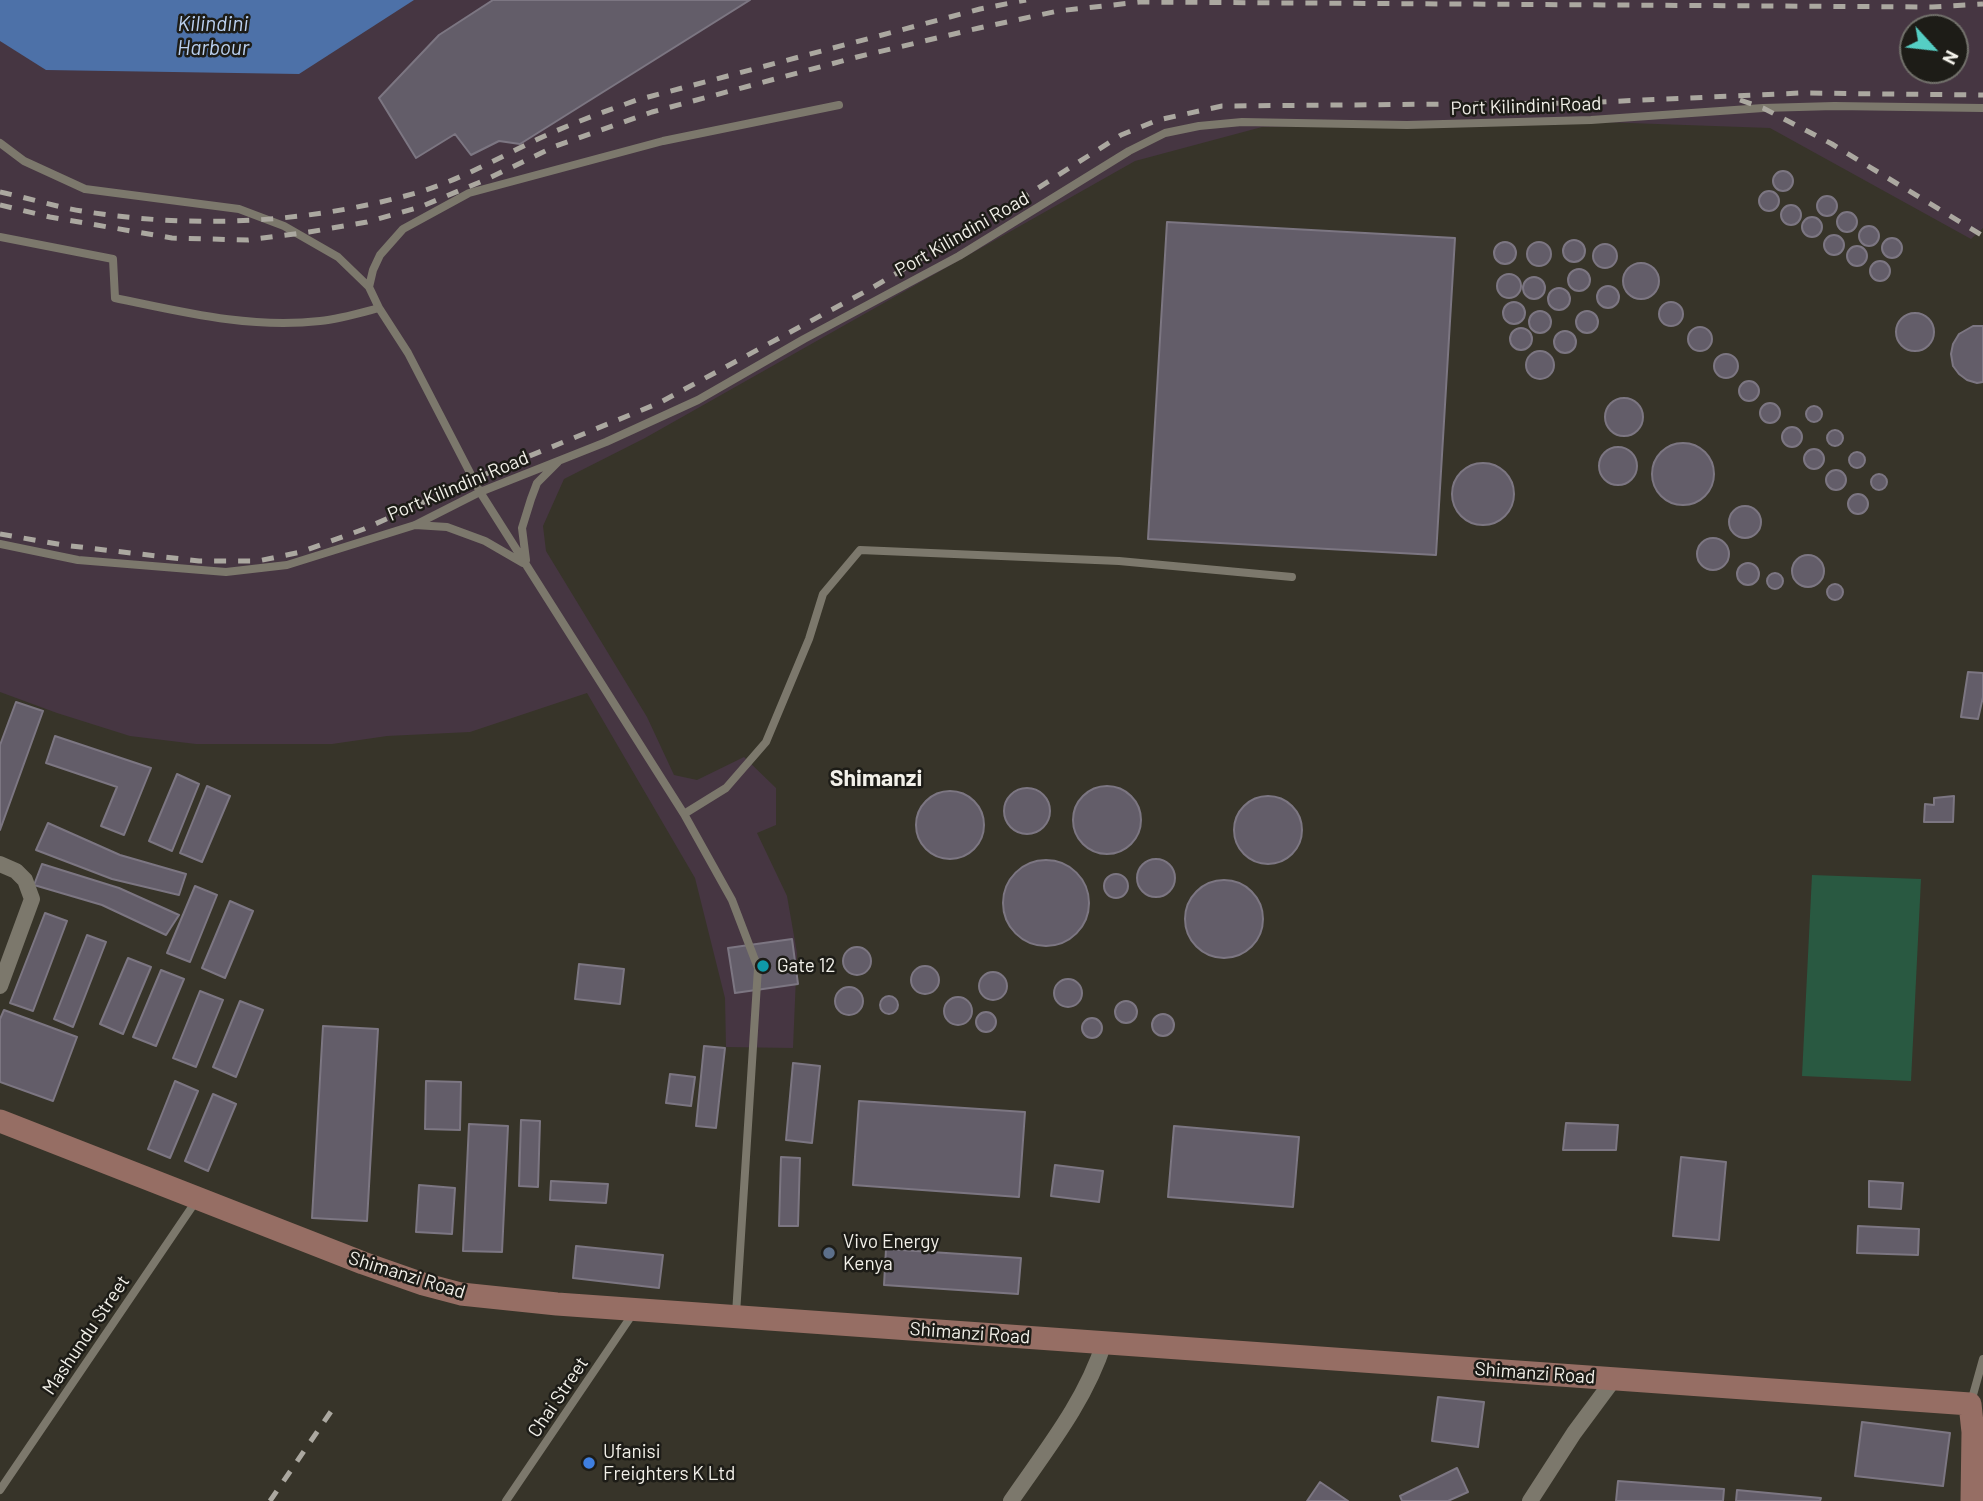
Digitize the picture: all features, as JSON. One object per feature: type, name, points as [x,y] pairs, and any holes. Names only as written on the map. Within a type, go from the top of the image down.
[{"type":"main road","name":"Shimanzi Road","points":[[0,1121],[363,1263],[461,1294],[636,1310],[1970,1404]]},
{"type":"main road","points":[[1970,1404],[1973,1433],[1972,1501]]},
{"type":"street","points":[[0,864],[16,871],[25,880],[32,899],[0,986]]},
{"type":"street","points":[[1011,1501],[1077,1405],[1095,1371],[1104,1343]]},
{"type":"street","points":[[1530,1501],[1574,1433],[1614,1379]]},
{"type":"lane","points":[[369,287],[380,255],[403,229],[469,193],[663,141],[839,105]]},
{"type":"lane","name":"Port Kilindini Road","points":[[0,544],[78,560],[226,572],[287,565],[415,525],[480,492],[698,400],[804,339],[959,256],[1129,151],[1165,134],[1199,126],[1242,122],[1407,125],[1591,120],[1763,107],[1983,108]]},
{"type":"lane","points":[[0,143],[24,161],[85,189],[239,209],[284,226],[338,257],[369,287],[408,353],[480,492],[684,814],[732,900],[758,968],[736,1317]]},
{"type":"lane","points":[[0,237],[113,260],[115,298],[231,321],[284,324],[323,321],[379,308]]},
{"type":"lane","points":[[526,564],[522,528],[531,499],[537,483],[560,460]]},
{"type":"lane","points":[[415,525],[447,527],[485,541],[526,564]]},
{"type":"lane","points":[[684,814],[726,788],[766,742],[809,639],[823,594],[860,551],[1119,561],[1292,577]]},
{"type":"lane","name":"Mashundu Street","points":[[0,1490],[198,1199]]},
{"type":"lane","name":"Chai Street","points":[[506,1501],[636,1310]]},
{"type":"lane","points":[[1970,1404],[1983,1359]]},
{"type":"shaded area","points":[[384,0],[1983,0],[1983,228],[1971,239],[1770,128],[1601,122],[1262,127],[1135,161],[645,438],[564,479],[543,526],[546,551],[647,717],[674,775],[697,780],[744,757],[776,788],[776,825],[757,833],[787,896],[797,953],[793,1048],[726,1047],[725,998],[695,878],[587,693],[470,732],[387,736],[332,744],[196,744],[130,736],[0,692],[0,28]]},
{"type":"green space","points":[[1812,875],[1921,879],[1911,1081],[1802,1076]]},
{"type":"water","name":"Kilindini Harbour","points":[[0,0],[414,0],[299,74],[46,70],[0,41]]},
{"type":"building","points":[[493,0],[750,0],[520,144],[499,141],[471,155],[455,134],[416,158],[379,98],[439,35]]},
{"type":"building","points":[[1783,171],[1790,174],[1793,181],[1790,188],[1783,191],[1776,188],[1773,181],[1776,174]]},
{"type":"building","points":[[1769,191],[1776,194],[1779,201],[1776,208],[1769,211],[1762,208],[1759,201],[1762,194]]},
{"type":"building","points":[[1827,196],[1834,199],[1837,206],[1834,213],[1827,216],[1820,213],[1817,206],[1820,199]]},
{"type":"building","points":[[1791,205],[1798,208],[1801,215],[1798,222],[1791,225],[1784,222],[1781,215],[1784,208]]},
{"type":"building","points":[[1847,212],[1854,215],[1857,222],[1854,229],[1847,232],[1840,229],[1837,222],[1840,215]]},
{"type":"building","points":[[1812,217],[1819,220],[1822,227],[1819,234],[1812,237],[1805,234],[1802,227],[1805,220]]},
{"type":"building","points":[[1167,222],[1455,238],[1436,555],[1148,539]]},
{"type":"building","points":[[1869,226],[1876,229],[1879,236],[1876,243],[1869,246],[1862,243],[1859,236],[1862,229]]},
{"type":"building","points":[[1834,235],[1841,238],[1844,245],[1841,252],[1834,255],[1827,252],[1824,245],[1827,238]]},
{"type":"building","points":[[1892,238],[1899,241],[1902,248],[1899,255],[1892,258],[1885,255],[1882,248],[1885,241]]},
{"type":"building","points":[[1574,240],[1582,243],[1585,251],[1582,259],[1574,262],[1566,259],[1563,251],[1566,243]]},
{"type":"building","points":[[1505,242],[1513,245],[1516,253],[1513,261],[1505,264],[1497,261],[1494,253],[1497,245]]},
{"type":"building","points":[[1534,242],[1544,242],[1551,249],[1551,259],[1544,266],[1534,266],[1527,259],[1527,249]]},
{"type":"building","points":[[1600,244],[1610,244],[1617,251],[1617,261],[1610,268],[1600,268],[1593,261],[1593,251]]},
{"type":"building","points":[[1857,246],[1864,249],[1867,256],[1864,263],[1857,266],[1850,263],[1847,256],[1850,249]]},
{"type":"building","points":[[1880,261],[1887,264],[1890,271],[1887,278],[1880,281],[1873,278],[1870,271],[1873,264]]},
{"type":"building","points":[[1641,263],[1653,269],[1659,281],[1653,293],[1641,299],[1629,293],[1623,281],[1629,269]]},
{"type":"building","points":[[1579,269],[1587,272],[1590,280],[1587,288],[1579,291],[1571,288],[1568,280],[1571,272]]},
{"type":"building","points":[[1509,274],[1518,277],[1521,286],[1518,295],[1509,298],[1500,295],[1497,286],[1500,277]]},
{"type":"building","points":[[1534,277],[1542,280],[1545,288],[1542,296],[1534,299],[1526,296],[1523,288],[1526,280]]},
{"type":"building","points":[[1608,286],[1618,293],[1619,297],[1612,307],[1608,308],[1598,301],[1597,297],[1604,287]]},
{"type":"building","points":[[1559,288],[1569,295],[1570,299],[1563,309],[1559,310],[1549,303],[1548,299],[1555,289]]},
{"type":"building","points":[[1514,302],[1522,305],[1525,313],[1522,321],[1514,324],[1506,321],[1503,313],[1506,305]]},
{"type":"building","points":[[1666,302],[1676,302],[1683,309],[1683,319],[1676,326],[1666,326],[1659,319],[1659,309]]},
{"type":"building","points":[[1540,311],[1550,318],[1551,322],[1544,332],[1540,333],[1530,326],[1529,322],[1536,312]]},
{"type":"building","points":[[1587,311],[1595,314],[1598,322],[1595,330],[1587,333],[1579,330],[1576,322],[1579,314]]},
{"type":"building","points":[[1915,313],[1928,319],[1934,332],[1928,345],[1915,351],[1902,345],[1896,332],[1902,319]]},
{"type":"building","points":[[1973,326],[1983,326],[1983,382],[1977,383],[1959,374],[1953,366],[1951,354],[1959,334]]},
{"type":"building","points":[[1695,327],[1705,327],[1712,334],[1712,344],[1705,351],[1695,351],[1688,344],[1688,334]]},
{"type":"building","points":[[1521,328],[1531,335],[1532,339],[1525,349],[1521,350],[1511,343],[1510,339],[1517,329]]},
{"type":"building","points":[[1565,331],[1573,334],[1576,342],[1573,350],[1565,353],[1557,350],[1554,342],[1557,334]]},
{"type":"building","points":[[1540,351],[1550,355],[1554,365],[1550,375],[1540,379],[1530,375],[1526,365],[1530,355]]},
{"type":"building","points":[[1726,354],[1735,357],[1738,366],[1735,375],[1726,378],[1717,375],[1714,366],[1717,357]]},
{"type":"building","points":[[1749,381],[1756,384],[1759,391],[1756,398],[1749,401],[1742,398],[1739,391],[1742,384]]},
{"type":"building","points":[[1624,398],[1637,404],[1643,417],[1637,430],[1624,436],[1611,430],[1605,417],[1611,404]]},
{"type":"building","points":[[1770,403],[1777,406],[1780,413],[1777,420],[1770,423],[1763,420],[1760,413],[1763,406]]},
{"type":"building","points":[[1811,406],[1817,406],[1822,414],[1820,420],[1811,422],[1806,417],[1806,411]]},
{"type":"building","points":[[1792,427],[1799,430],[1802,437],[1799,444],[1792,447],[1785,444],[1782,437],[1785,430]]},
{"type":"building","points":[[1832,430],[1838,430],[1843,438],[1841,444],[1832,446],[1827,441],[1827,435]]},
{"type":"building","points":[[1683,443],[1705,452],[1714,474],[1705,496],[1683,505],[1661,496],[1652,474],[1661,452]]},
{"type":"building","points":[[1618,447],[1631,453],[1637,466],[1631,479],[1618,485],[1605,479],[1599,466],[1605,453]]},
{"type":"building","points":[[1814,449],[1821,452],[1824,459],[1821,466],[1814,469],[1807,466],[1804,459],[1807,452]]},
{"type":"building","points":[[1854,452],[1860,452],[1865,460],[1863,466],[1854,468],[1849,463],[1849,457]]},
{"type":"building","points":[[1483,463],[1505,472],[1514,494],[1505,516],[1483,525],[1461,516],[1452,494],[1461,472]]},
{"type":"building","points":[[1836,470],[1843,473],[1846,480],[1843,487],[1836,490],[1829,487],[1826,480],[1829,473]]},
{"type":"building","points":[[1876,474],[1882,474],[1887,482],[1885,488],[1876,490],[1871,485],[1871,479]]},
{"type":"building","points":[[1858,494],[1865,497],[1868,504],[1865,511],[1858,514],[1851,511],[1848,504],[1851,497]]},
{"type":"building","points":[[1745,506],[1757,510],[1761,522],[1757,534],[1745,538],[1733,534],[1729,522],[1733,510]]},
{"type":"building","points":[[1713,538],[1725,542],[1729,554],[1725,566],[1713,570],[1701,566],[1697,554],[1701,542]]},
{"type":"building","points":[[1808,555],[1820,559],[1824,571],[1820,583],[1808,587],[1796,583],[1792,571],[1796,559]]},
{"type":"building","points":[[1748,563],[1756,566],[1759,574],[1756,582],[1748,585],[1740,582],[1737,574],[1740,566]]},
{"type":"building","points":[[1772,573],[1778,573],[1783,581],[1781,587],[1772,589],[1767,584],[1767,578]]},
{"type":"building","points":[[1832,584],[1838,584],[1843,592],[1841,598],[1832,600],[1827,595],[1827,589]]},
{"type":"building","points":[[1968,672],[1983,673],[1983,697],[1978,719],[1961,717]]},
{"type":"building","points":[[16,702],[43,711],[0,830],[0,745]]},
{"type":"building","points":[[55,736],[151,768],[124,835],[101,826],[117,787],[46,763]]},
{"type":"building","points":[[177,774],[199,784],[172,851],[149,841]]},
{"type":"building","points":[[207,786],[230,796],[202,862],[180,853]]},
{"type":"building","points":[[1100,786],[1114,786],[1126,791],[1136,801],[1141,820],[1136,839],[1126,849],[1114,854],[1100,854],[1088,849],[1078,839],[1073,827],[1073,813],[1078,801],[1088,791]]},
{"type":"building","points":[[1027,788],[1036,789],[1043,795],[1049,802],[1049,820],[1043,827],[1036,833],[1027,834],[1018,833],[1011,827],[1005,820],[1004,811],[1005,802],[1011,795],[1018,789]]},
{"type":"building","points":[[943,791],[957,791],[969,796],[979,806],[984,825],[979,844],[969,854],[957,859],[943,859],[931,854],[921,844],[916,832],[916,818],[921,806],[931,796]]},
{"type":"building","points":[[1261,796],[1275,796],[1287,801],[1297,811],[1302,830],[1297,849],[1287,859],[1275,864],[1261,864],[1249,859],[1239,849],[1234,837],[1234,823],[1239,811],[1249,801]]},
{"type":"building","points":[[1954,796],[1953,822],[1924,822],[1925,804],[1934,805],[1934,798]]},
{"type":"building","points":[[48,823],[120,855],[186,874],[179,895],[112,879],[36,850]]},
{"type":"building","points":[[1156,859],[1169,865],[1175,878],[1169,891],[1156,897],[1143,891],[1137,878],[1143,865]]},
{"type":"building","points":[[1038,860],[1054,860],[1077,872],[1086,886],[1089,903],[1086,920],[1077,934],[1054,946],[1038,946],[1022,939],[1010,927],[1003,911],[1003,895],[1010,879],[1022,867]]},
{"type":"building","points":[[42,864],[119,888],[179,915],[166,935],[102,905],[34,885]]},
{"type":"building","points":[[1116,874],[1125,877],[1128,886],[1125,895],[1116,898],[1107,895],[1104,886],[1107,877]]},
{"type":"building","points":[[1224,880],[1239,883],[1256,897],[1263,919],[1260,934],[1246,951],[1224,958],[1209,955],[1192,941],[1185,919],[1188,904],[1202,887]]},
{"type":"building","points":[[195,886],[217,895],[190,962],[167,953]]},
{"type":"building","points":[[230,901],[253,911],[225,978],[202,968]]},
{"type":"building","points":[[45,913],[67,921],[33,1011],[10,1003]]},
{"type":"building","points":[[87,935],[106,942],[73,1027],[54,1019]]},
{"type":"building","name":"Gate 12","points":[[792,939],[798,984],[735,993],[728,948]]},
{"type":"building","points":[[857,947],[867,951],[871,961],[867,971],[857,975],[847,971],[843,961],[847,951]]},
{"type":"building","points":[[128,958],[151,967],[123,1034],[100,1024]]},
{"type":"building","points":[[579,964],[624,969],[620,1004],[575,999]]},
{"type":"building","points":[[925,966],[935,970],[939,980],[935,990],[925,994],[915,990],[911,980],[915,970]]},
{"type":"building","points":[[161,970],[184,979],[156,1046],[133,1037]]},
{"type":"building","points":[[993,972],[1003,976],[1007,986],[1003,996],[993,1000],[983,996],[979,986],[983,976]]},
{"type":"building","points":[[1068,979],[1078,983],[1082,993],[1078,1003],[1068,1007],[1058,1003],[1054,993],[1058,983]]},
{"type":"building","points":[[849,987],[859,991],[863,1001],[859,1011],[849,1015],[839,1011],[835,1001],[839,991]]},
{"type":"building","points":[[200,991],[223,1000],[196,1067],[173,1058]]},
{"type":"building","points":[[885,996],[893,996],[898,1005],[896,1012],[885,1014],[880,1009],[880,1001]]},
{"type":"building","points":[[958,997],[968,1001],[972,1011],[968,1021],[958,1025],[948,1021],[944,1011],[948,1001]]},
{"type":"building","points":[[240,1001],[263,1010],[236,1077],[213,1067]]},
{"type":"building","points":[[1126,1001],[1134,1004],[1137,1012],[1134,1020],[1126,1023],[1118,1020],[1115,1012],[1118,1004]]},
{"type":"building","points":[[4,1010],[77,1037],[53,1101],[0,1082],[0,1019]]},
{"type":"building","points":[[986,1012],[993,1015],[996,1022],[993,1029],[986,1032],[979,1029],[976,1022],[979,1015]]},
{"type":"building","points":[[1163,1014],[1171,1017],[1174,1025],[1171,1033],[1163,1036],[1155,1033],[1152,1025],[1155,1017]]},
{"type":"building","points":[[1092,1018],[1099,1021],[1102,1028],[1099,1035],[1092,1038],[1085,1035],[1082,1028],[1085,1021]]},
{"type":"building","points":[[323,1026],[378,1029],[367,1221],[312,1218]]},
{"type":"building","points":[[704,1046],[725,1048],[716,1128],[696,1126]]},
{"type":"building","points":[[793,1063],[820,1066],[812,1143],[786,1140]]},
{"type":"building","points":[[670,1074],[695,1077],[691,1106],[666,1103]]},
{"type":"building","points":[[175,1081],[198,1091],[170,1158],[148,1149]]},
{"type":"building","points":[[426,1081],[461,1082],[460,1130],[425,1129]]},
{"type":"building","points":[[213,1094],[236,1104],[208,1171],[185,1161]]},
{"type":"building","points":[[859,1101],[1025,1112],[1019,1197],[853,1185]]},
{"type":"building","points":[[521,1120],[540,1121],[538,1187],[519,1186]]},
{"type":"building","points":[[1566,1123],[1618,1125],[1616,1150],[1563,1150]]},
{"type":"building","points":[[469,1124],[508,1126],[502,1252],[463,1251]]},
{"type":"building","points":[[1174,1126],[1299,1137],[1293,1207],[1168,1197]]},
{"type":"building","points":[[781,1157],[800,1158],[798,1226],[779,1226]]},
{"type":"building","points":[[1681,1157],[1726,1162],[1719,1240],[1673,1236]]},
{"type":"building","points":[[1055,1165],[1103,1171],[1099,1202],[1051,1196]]},
{"type":"building","points":[[551,1181],[608,1184],[606,1203],[550,1200]]},
{"type":"building","points":[[1869,1181],[1903,1183],[1901,1209],[1869,1207]]},
{"type":"building","points":[[419,1185],[455,1188],[452,1234],[416,1232]]},
{"type":"building","points":[[1858,1226],[1919,1229],[1918,1255],[1857,1253]]},
{"type":"building","points":[[576,1246],[663,1255],[659,1288],[573,1278]]},
{"type":"building","points":[[886,1249],[1021,1258],[1018,1294],[884,1285]]},
{"type":"building","points":[[1438,1397],[1484,1402],[1478,1447],[1432,1441]]},
{"type":"building","points":[[1862,1422],[1950,1433],[1943,1486],[1855,1476]]},
{"type":"building","points":[[1457,1468],[1468,1492],[1448,1501],[1402,1501],[1400,1496]]},
{"type":"building","points":[[1618,1481],[1724,1489],[1723,1501],[1616,1501]]},
{"type":"building","points":[[1320,1482],[1348,1501],[1307,1501]]},
{"type":"building","points":[[1737,1490],[1821,1498],[1820,1501],[1736,1501]]},
{"type":"railway","points":[[0,192],[77,210],[171,220],[253,220],[335,211],[432,188],[562,128],[637,100],[980,9],[1026,0]]},
{"type":"railway","points":[[0,205],[50,217],[172,238],[248,240],[367,222],[420,207],[556,146],[652,112],[857,57],[979,28],[1058,11],[1140,2],[1932,7],[1983,4]]},
{"type":"railway","points":[[0,534],[63,545],[199,561],[258,561],[301,552],[364,529],[488,473],[659,403],[870,289],[1002,211],[1121,135],[1158,120],[1222,106],[1577,103],[1801,93],[1983,95]]},
{"type":"railway","points":[[1740,100],[1763,108],[1832,144],[1983,236]]},
{"type":"railway","points":[[270,1501],[332,1410]]},
{"type":"place","name":"Gate 12","points":[[763,966]]},
{"type":"place","name":"Vivo Energy Kenya","points":[[829,1253]]},
{"type":"place","name":"Ufanisi Freighters K Ltd","points":[[589,1463]]},
{"type":"district","name":"Shimanzi","points":[[876,778]]}]
